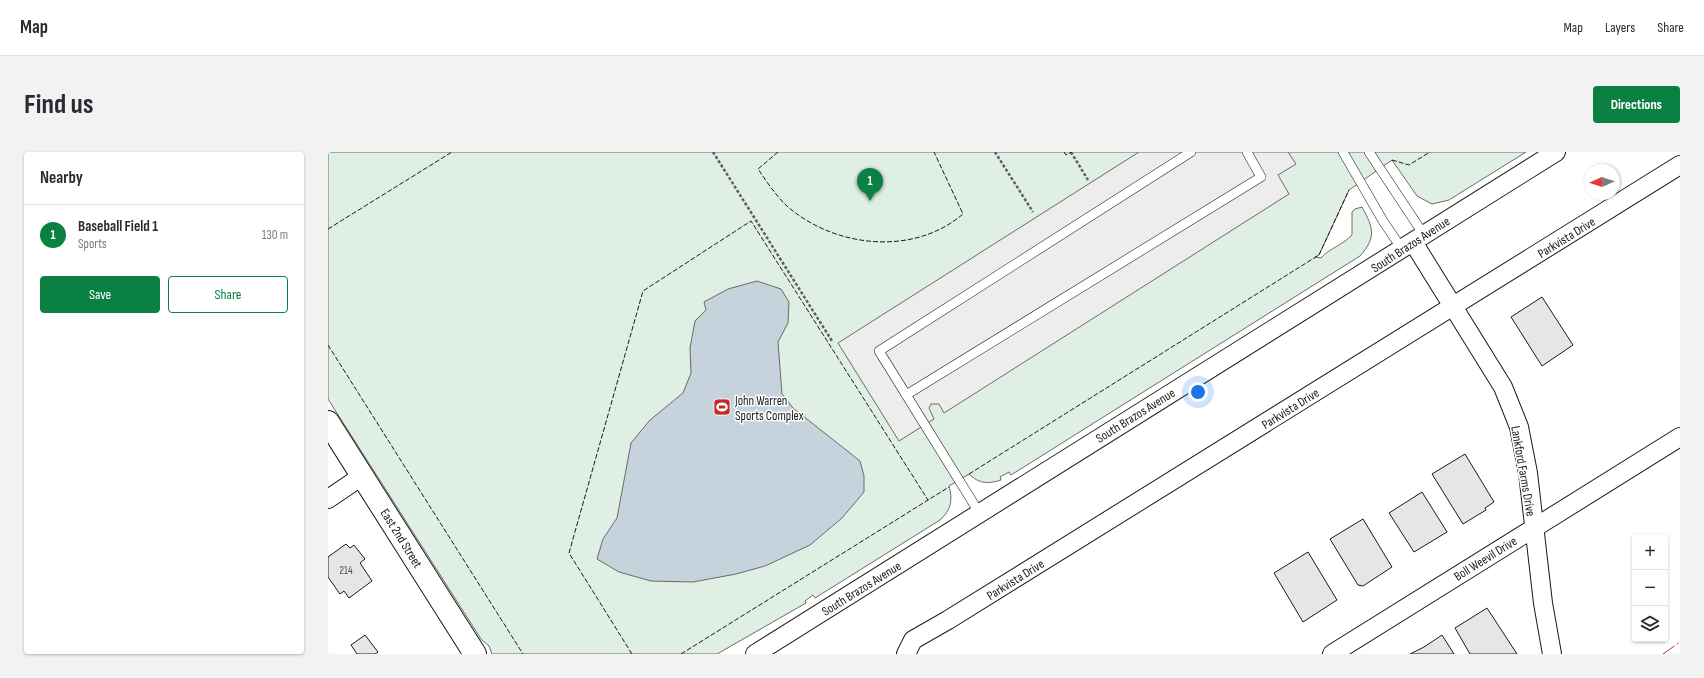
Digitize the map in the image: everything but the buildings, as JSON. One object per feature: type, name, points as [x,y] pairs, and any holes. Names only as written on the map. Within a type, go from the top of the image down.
[{"type":"main road","name":"East 2nd Street","points":[[328,422],[475,654]]},
{"type":"street","name":"South Brazos Avenue","points":[[755,654],[1556,152]]},
{"type":"street","name":"Parkvista Drive","points":[[906,654],[913,640],[1454,307],[1680,165]]},
{"type":"street","name":"Lankford Farms Drive","points":[[1413,242],[1503,387],[1519,427],[1528,473],[1543,603],[1552,654]]},
{"type":"street","name":"Boll Weevil Drive","points":[[1332,654],[1680,437]]},
{"type":"street","points":[[328,499],[362,476]]},
{"type":"lane","points":[[980,514],[879,351],[1191,152]]},
{"type":"lane","points":[[906,396],[1261,177],[1247,152]]},
{"type":"lane","points":[[1343,152],[1383,221],[1413,242]]},
{"type":"lane","points":[[1369,152],[1413,242]]},
{"type":"path","points":[[713,152],[832,341]]},
{"type":"path","points":[[995,152],[1033,212]]},
{"type":"path","points":[[1071,152],[1088,180]]},
{"type":"green space","name":"John Warren Sports Complex","points":[[328,152],[1526,152],[1449,200],[1432,204],[1417,196],[1392,160],[1349,190],[1319,255],[1315,257],[1321,258],[1352,235],[1352,212],[1355,209],[1362,207],[1369,220],[1372,232],[1369,243],[1360,256],[1011,475],[1009,472],[1000,477],[1001,480],[984,482],[977,480],[969,474],[949,486],[951,500],[949,509],[940,520],[815,598],[813,595],[805,601],[806,603],[717,654],[492,654],[489,646],[481,639],[328,399]]},
{"type":"shaded area","points":[[1139,152],[1288,152],[1296,164],[1278,175],[1289,194],[944,413],[939,404],[931,404],[929,408],[934,419],[899,441],[838,343]]},
{"type":"shaded area","points":[[757,281],[781,289],[789,302],[788,323],[778,342],[782,394],[793,408],[860,461],[864,476],[864,492],[842,518],[810,545],[765,566],[736,574],[693,582],[651,581],[619,572],[597,559],[603,539],[617,518],[631,443],[650,420],[683,393],[691,373],[690,348],[695,321],[706,310],[704,302],[728,289]]},
{"type":"fence","points":[[328,229],[452,152]]},
{"type":"fence","points":[[778,152],[758,169],[776,194],[788,207],[807,221],[829,231],[852,238],[875,242],[899,241],[922,236],[943,227],[963,214],[934,152]]},
{"type":"fence","points":[[1064,152],[1066,155],[1072,152]]},
{"type":"fence","points":[[1392,160],[1409,165],[1430,152]]},
{"type":"fence","points":[[969,474],[1319,255],[1349,190]]},
{"type":"fence","points":[[632,654],[569,553],[643,291],[751,221],[928,500]]},
{"type":"fence","points":[[328,345],[523,654]]},
{"type":"fence","points":[[681,654],[949,487]]},
{"type":"power","points":[[1663,654],[1680,642]]},
{"type":"place","name":"Baseball Field 1","points":[[870,201]]},
{"type":"place","name":"John Warren Sports Complex","points":[[722,407]]}]
